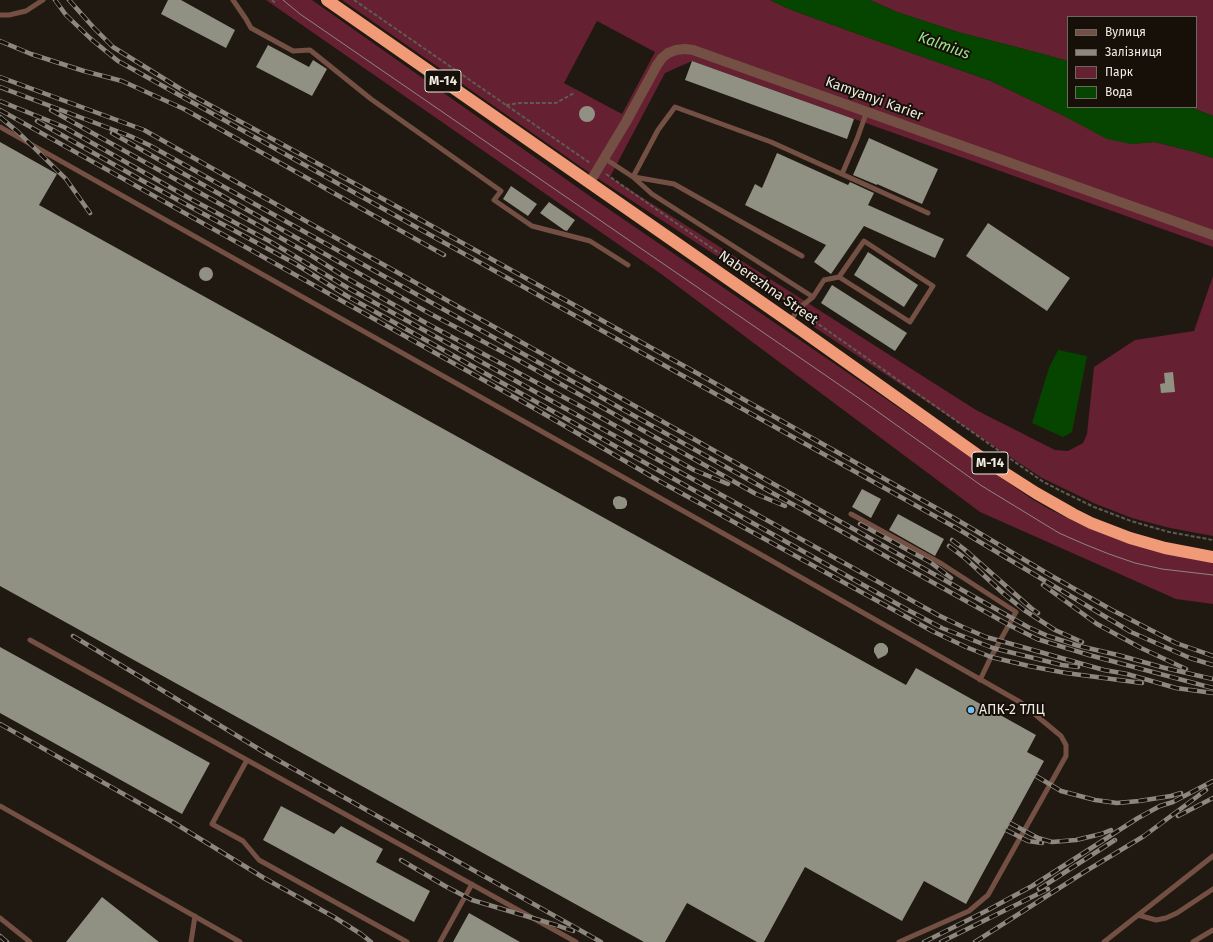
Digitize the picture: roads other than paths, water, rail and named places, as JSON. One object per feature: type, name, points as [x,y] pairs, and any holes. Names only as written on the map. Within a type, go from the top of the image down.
[{"type":"highway","name":"Naberezhna Street","points":[[327,0],[1036,494],[1091,523],[1130,538],[1165,548],[1213,557]]},
{"type":"street","name":"Kamyanyi Karier","points":[[590,182],[626,122],[657,65],[668,53],[684,49],[693,50],[1213,235]]},
{"type":"lane","points":[[0,15],[8,15],[26,11],[43,0]]},
{"type":"lane","points":[[234,0],[251,28],[293,51],[310,50],[371,99],[501,191],[494,200],[532,226],[590,241],[628,264]]},
{"type":"lane","points":[[633,177],[658,130],[675,107],[771,142],[928,213]]},
{"type":"lane","points":[[842,174],[867,112]]},
{"type":"lane","points":[[0,128],[751,549],[1020,702],[1061,736],[1066,745],[1066,756],[988,895],[969,911],[898,942]]},
{"type":"lane","points":[[604,158],[633,177],[652,194],[812,297]]},
{"type":"lane","points":[[633,177],[674,184],[802,256]]},
{"type":"lane","points":[[790,322],[798,309],[812,297],[824,280],[839,277],[910,322],[933,286],[864,241],[839,277]]},
{"type":"lane","points":[[851,514],[942,564],[1016,612],[980,680]]},
{"type":"lane","points":[[30,640],[576,942]]},
{"type":"lane","points":[[247,760],[212,824],[243,841],[259,860],[407,942]]},
{"type":"lane","points":[[0,806],[240,942]]},
{"type":"lane","points":[[1104,942],[1213,856]]},
{"type":"lane","points":[[440,942],[472,884]]},
{"type":"lane","points":[[1138,915],[1156,920],[1166,918],[1177,913],[1213,889]]},
{"type":"lane","points":[[192,942],[195,916]]},
{"type":"lane","points":[[0,918],[30,942]]},
{"type":"lane","points":[[1193,942],[1213,930]]},
{"type":"water","name":"Kalmius","points":[[770,0],[870,0],[897,12],[958,32],[1067,61],[1067,108],[1193,108],[1213,116],[1213,158],[1155,142],[1131,144],[1107,139],[1060,114],[991,81],[789,9]]},
{"type":"water","points":[[1058,350],[1087,356],[1072,432],[1063,437],[1032,423],[1049,368]]},
{"type":"tram line","points":[[283,0],[300,14],[860,399],[982,486],[1059,533],[1109,554],[1135,563],[1162,569],[1213,575]]},
{"type":"railway","points":[[55,0],[66,15],[91,39],[118,61],[958,529],[1131,632],[1190,658],[1213,665]]},
{"type":"railway","points":[[69,0],[113,47],[184,91],[385,200],[695,372],[954,518],[1112,610],[1176,643],[1213,656]]},
{"type":"railway","points":[[0,41],[31,54],[84,71],[122,81],[184,109],[444,255]]},
{"type":"railway","points":[[0,77],[144,130],[1028,627],[1048,636],[1079,646],[1213,679]]},
{"type":"railway","points":[[0,87],[130,136],[149,145],[1009,625],[1037,639],[1089,655],[1213,688]]},
{"type":"railway","points":[[0,101],[64,127],[189,198],[271,242],[348,288],[938,615],[986,637],[1104,670],[1127,674],[1176,688],[1213,693]]},
{"type":"railway","points":[[0,110],[539,411],[661,482],[932,631],[991,657],[1066,673],[1142,683]]},
{"type":"railway","points":[[51,110],[265,229],[426,323],[582,407],[694,470],[728,484]]},
{"type":"railway","points":[[0,117],[18,132],[66,179],[90,213]]},
{"type":"railway","points":[[37,121],[143,181],[294,263],[347,296],[942,628],[993,648],[1062,665],[1078,667]]},
{"type":"railway","points":[[112,133],[427,312],[518,360],[756,494],[785,506]]},
{"type":"railway","points":[[860,524],[930,562],[951,578]]},
{"type":"railway","points":[[952,540],[1038,613]]},
{"type":"railway","points":[[949,546],[1024,610],[1055,630],[1082,642]]},
{"type":"railway","points":[[1043,585],[1097,624],[1141,648],[1186,669]]},
{"type":"railway","points":[[73,636],[267,754],[601,942]]},
{"type":"railway","points":[[0,724],[171,821],[264,878],[334,917],[371,942]]},
{"type":"railway","points":[[1036,776],[1061,791],[1095,800],[1117,803],[1139,801],[1181,793]]},
{"type":"railway","points":[[924,942],[1032,886],[1138,818],[1213,781]]},
{"type":"railway","points":[[975,942],[1144,836],[1206,790]]},
{"type":"railway","points":[[1178,816],[1213,798]]},
{"type":"railway","points":[[1010,823],[1038,838],[1052,842],[1076,840],[1111,830]]},
{"type":"railway","points":[[1006,830],[1028,841],[1042,843]]},
{"type":"railway","points":[[1039,889],[1115,840]]},
{"type":"railway","points":[[401,860],[472,900],[573,931]]},
{"type":"railway","points":[[941,942],[1048,889]]},
{"type":"railway","points":[[0,936],[7,942]]},
{"type":"place","name":"АПК-2 ТЛЦ","points":[[971,710]]}]
